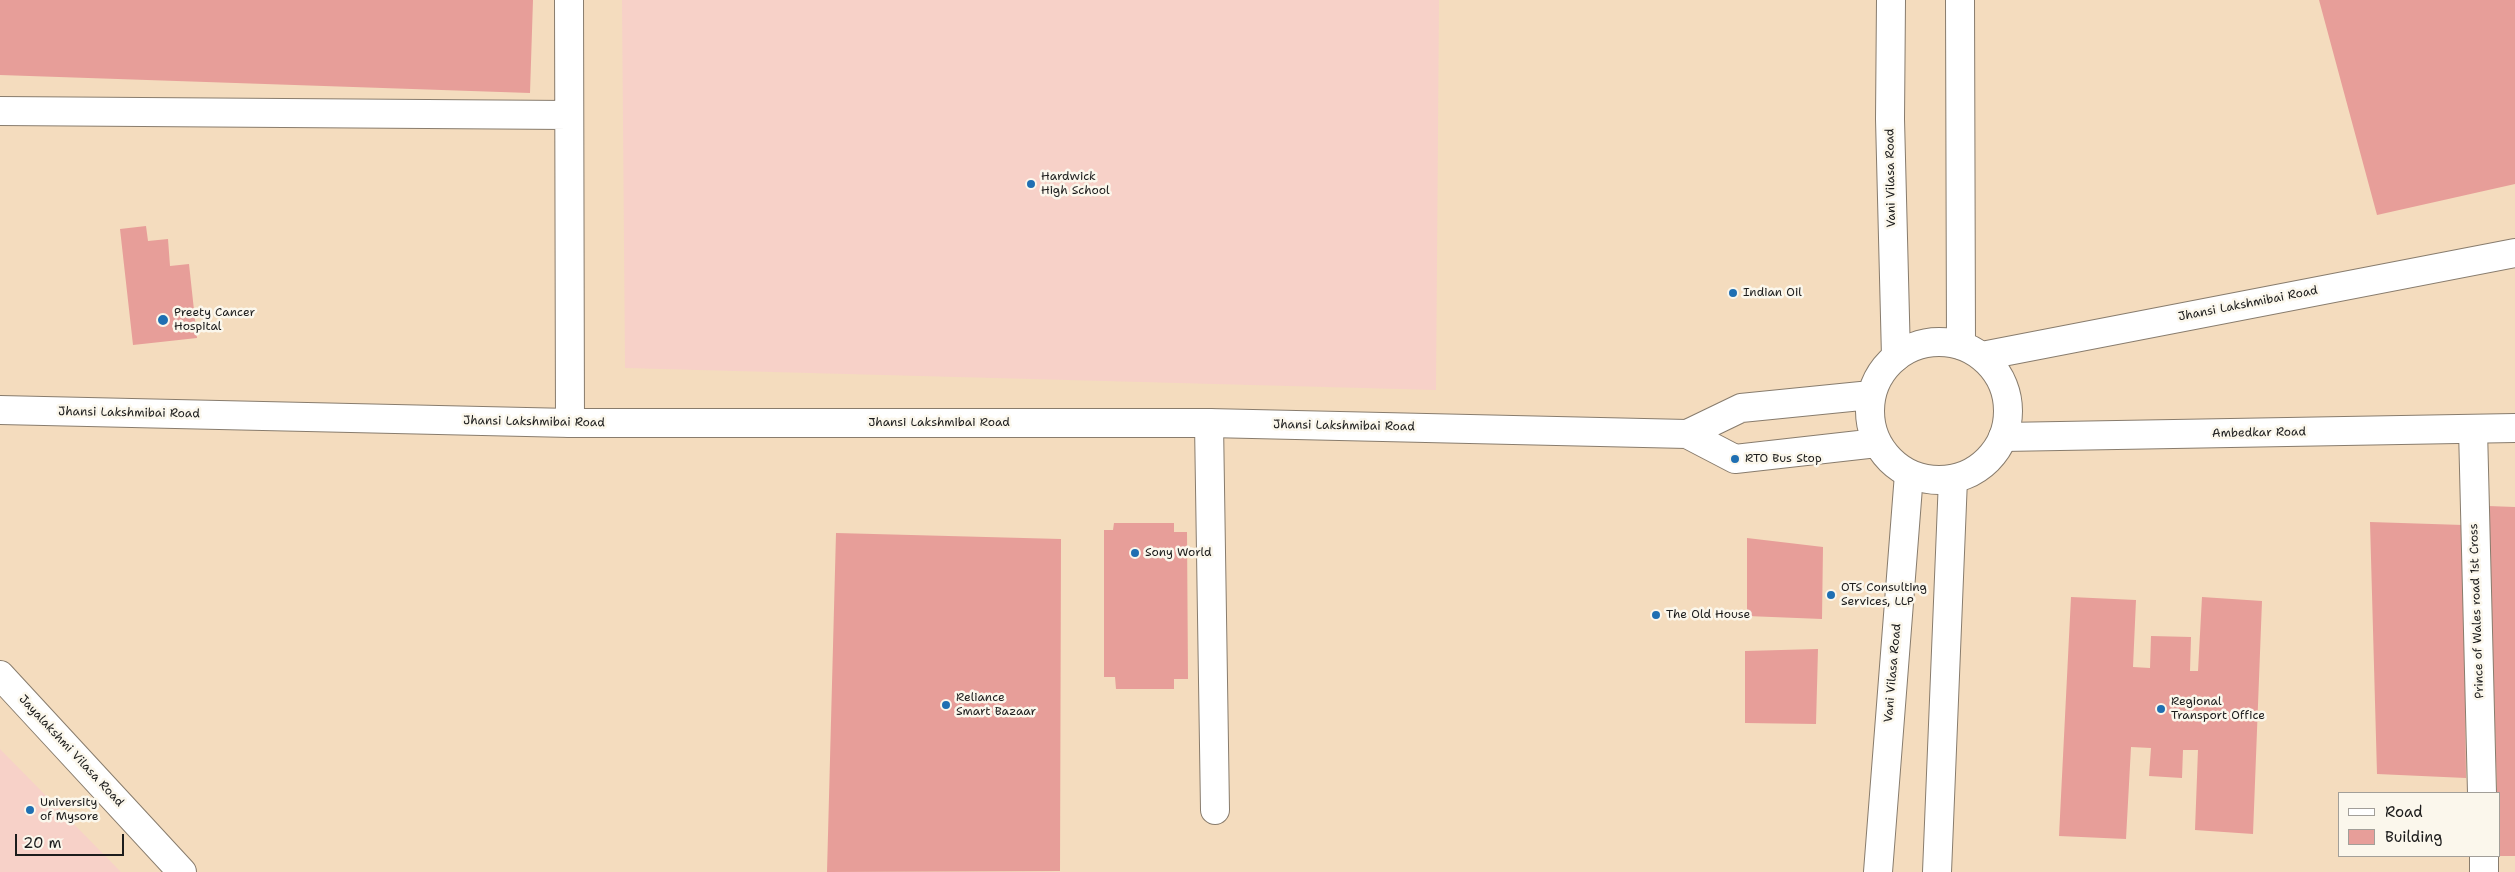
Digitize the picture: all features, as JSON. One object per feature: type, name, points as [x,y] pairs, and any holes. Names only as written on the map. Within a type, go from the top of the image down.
[{"type":"main road","points":[[569,0],[570,423]]},
{"type":"main road","name":"Vani Vilasa Road","points":[[1891,0],[1890,119],[1896,357]]},
{"type":"main road","points":[[1960,0],[1971,351]]},
{"type":"main road","points":[[0,111],[568,115]]},
{"type":"main road","name":"Jhansi Lakshmibai Road","points":[[1971,351],[2515,253]]},
{"type":"main road","points":[[1938,341],[1971,351],[1997,372],[2006,393],[2008,416],[2003,437],[1992,457],[1974,471],[1953,479],[1930,480],[1909,474],[1891,461],[1877,443],[1870,412],[1871,395],[1880,374],[1896,357],[1916,346],[1938,341]]},
{"type":"main road","name":"Jhansi Lakshmibai Road","points":[[0,410],[570,423],[1209,423],[1687,434],[1741,408],[1871,395]]},
{"type":"main road","points":[[1209,423],[1215,810]]},
{"type":"main road","name":"Ambedkar Road","points":[[2003,437],[2515,428]]},
{"type":"main road","name":"Prince of Wales road 1st Cross","points":[[2472,429],[2482,792]]},
{"type":"main road","points":[[1687,434],[1735,459],[1877,443]]},
{"type":"main road","name":"Vani Vilasa Road","points":[[1878,872],[1909,474]]},
{"type":"main road","points":[[1937,872],[1953,479]]},
{"type":"main road","name":"Jayalakshmi Vilasa Road","points":[[0,675],[182,872]]},
{"type":"main road","points":[[2484,857],[2484,872]]},
{"type":"shaded area","name":"Hardwick High School","points":[[622,0],[1439,0],[1436,390],[625,368]]},
{"type":"shaded area","name":"University of Mysore","points":[[0,749],[121,872],[0,872]]},
{"type":"building","points":[[0,0],[533,0],[530,93],[0,75]]},
{"type":"building","points":[[2319,0],[2515,0],[2515,184],[2377,215]]},
{"type":"building","points":[[146,226],[148,241],[168,239],[170,266],[189,264],[197,338],[133,345],[120,229]]},
{"type":"building","points":[[2488,506],[2515,507],[2515,856],[2500,856],[2500,792],[2497,792]]},
{"type":"building","points":[[2370,522],[2463,525],[2466,778],[2377,774]]},
{"type":"building","points":[[1114,523],[1174,523],[1174,532],[1187,532],[1188,679],[1174,679],[1174,689],[1116,689],[1115,677],[1104,677],[1104,530],[1113,530]]},
{"type":"building","name":"Reliance Smart Bazaar","points":[[836,533],[1061,539],[1060,871],[827,872]]},
{"type":"building","points":[[1747,538],[1823,547],[1822,619],[1747,616]]},
{"type":"building","name":"Regional Transport Office","points":[[2071,597],[2136,600],[2133,667],[2150,668],[2151,636],[2191,637],[2190,671],[2198,671],[2202,597],[2262,601],[2253,834],[2195,830],[2198,750],[2183,750],[2182,778],[2149,776],[2151,748],[2131,747],[2126,839],[2059,836]]},
{"type":"building","points":[[1818,649],[1816,724],[1745,723],[1745,651]]},
{"type":"place","name":"Hardwick High School","points":[[1031,184]]},
{"type":"place","name":"Indian Oil","points":[[1733,293]]},
{"type":"place","name":"Preety Cancer Hospital","points":[[163,320]]},
{"type":"place","name":"RTO Bus Stop","points":[[1735,459]]},
{"type":"place","name":"Sony World","points":[[1135,553]]},
{"type":"place","name":"OTS Consulting Services, LLP","points":[[1831,595]]},
{"type":"place","name":"The Old House","points":[[1656,615]]},
{"type":"place","name":"Reliance Smart Bazaar","points":[[946,705]]},
{"type":"place","name":"Regional Transport Office","points":[[2161,709]]},
{"type":"place","name":"University of Mysore","points":[[30,810]]}]
